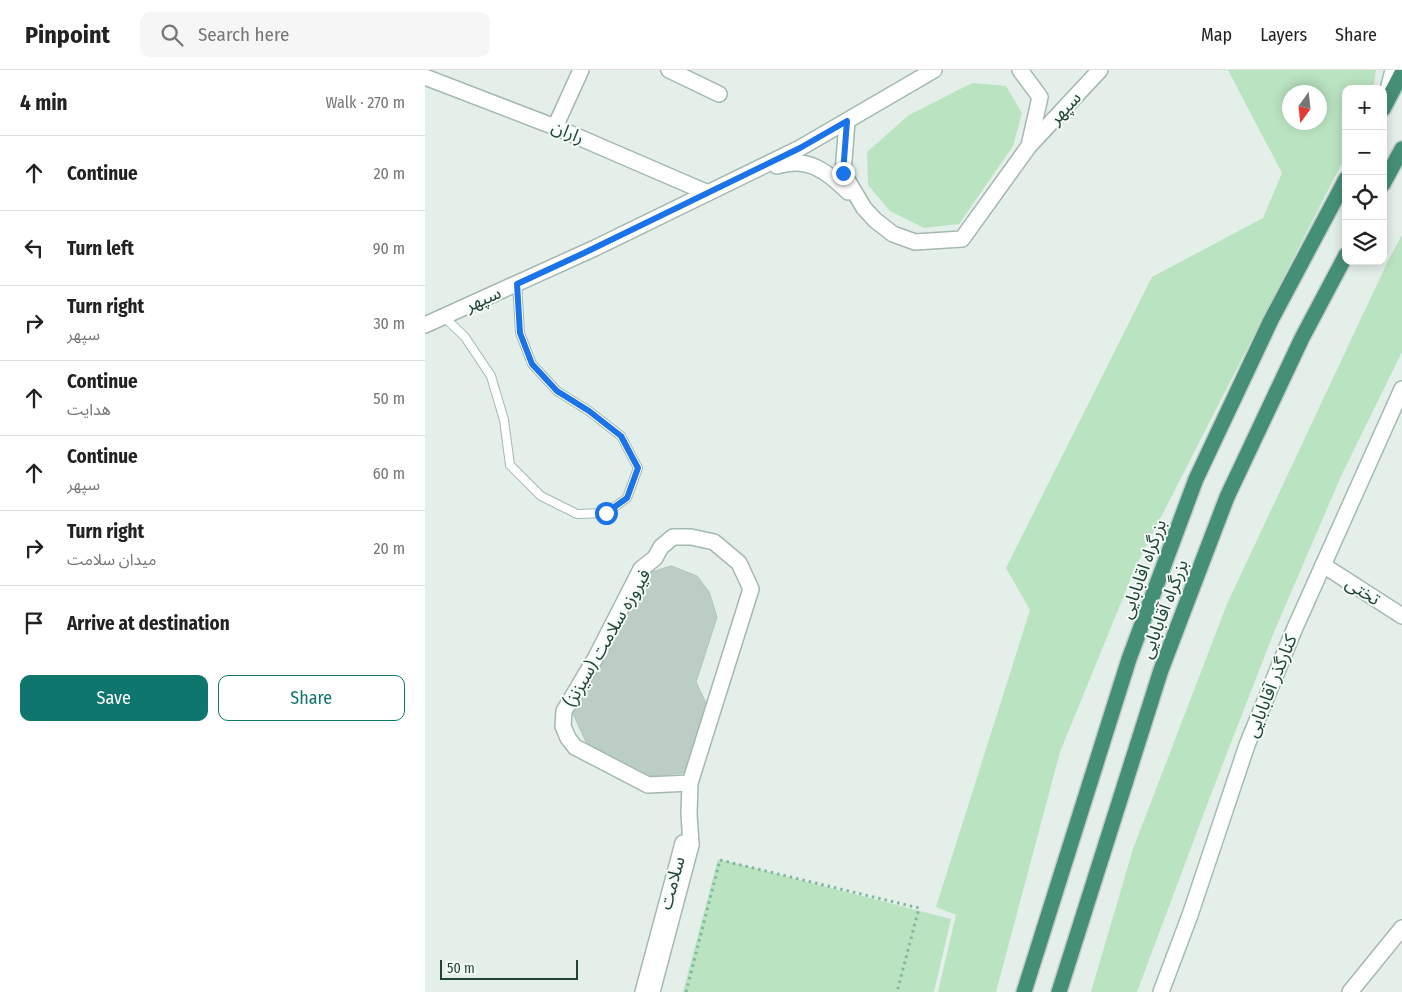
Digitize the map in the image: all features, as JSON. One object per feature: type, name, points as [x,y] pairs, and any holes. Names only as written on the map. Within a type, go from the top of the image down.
[{"type":"highway","points":[[1387,101],[1402,73]]},
{"type":"highway","points":[[1387,177],[1402,149]]},
{"type":"highway","name":"بزرگراه اقابابایی","points":[[1023,992],[1129,659],[1196,479],[1271,320],[1342,187]]},
{"type":"highway","name":"بزرگراه آقابابایی","points":[[1059,992],[1161,670],[1227,497],[1302,338],[1342,263]]},
{"type":"street","points":[[555,127],[581,70]]},
{"type":"street","points":[[669,70],[719,94]]},
{"type":"street","points":[[709,193],[800,148],[934,70]]},
{"type":"street","points":[[1020,70],[1040,97],[1029,146]]},
{"type":"street","name":"سپهر","points":[[864,208],[875,220],[893,234],[915,242],[962,239],[1029,146],[1100,70]]},
{"type":"street","points":[[1387,93],[1393,70]]},
{"type":"street","name":"راران","points":[[425,77],[555,127],[709,193]]},
{"type":"street","points":[[847,121],[843,173],[864,208]]},
{"type":"street","points":[[737,179],[790,162],[813,165],[833,176],[864,208]]},
{"type":"street","name":"سپهر","points":[[425,325],[595,248],[709,193]]},
{"type":"street","name":"کنارگذر آقابابایی","points":[[1161,992],[1190,915],[1247,745],[1323,565],[1402,389]]},
{"type":"street","name":"فیروزه سلامت (سیزنز)","points":[[687,844],[690,783],[751,589],[739,563],[714,542],[673,537],[661,547],[655,558],[641,569],[596,656],[564,711],[563,726],[568,738],[575,747],[648,785],[690,783]]},
{"type":"street","name":"تختی","points":[[1323,565],[1402,616]]},
{"type":"street","name":"سلامت","points":[[643,992],[687,844]]},
{"type":"street","name":"سلامت","points":[[651,992],[687,844]]},
{"type":"street","points":[[1350,992],[1402,928]]},
{"type":"lane","points":[[444,317],[465,337],[491,376],[505,420],[510,465],[541,496],[577,514],[606,513],[627,498],[638,468],[621,436],[589,411],[557,391],[532,364],[520,333],[517,284]]},
{"type":"path","points":[[686,992],[720,860],[919,908],[897,992]]},
{"type":"green space","points":[[1228,70],[1376,70],[1374,85],[1342,85],[1342,163],[1136,566],[1060,752],[996,992],[938,992],[956,915],[936,907],[1030,610],[1006,568],[1152,277],[1263,218],[1282,173]]},
{"type":"green space","points":[[972,83],[1006,86],[1022,113],[1013,146],[959,224],[924,228],[890,211],[868,185],[867,152],[909,115]]},
{"type":"green space","points":[[1402,235],[1402,352],[1342,474],[1274,632],[1137,992],[1091,992],[1133,849],[1227,604],[1387,263]]},
{"type":"green space","points":[[718,859],[951,919],[934,992],[683,992]]},
{"type":"building","points":[[671,566],[697,576],[709,592],[717,617],[696,682],[709,710],[692,772],[649,776],[588,746],[570,707],[643,579],[652,572]],"holes":[[[665,597],[673,602],[700,638],[688,675],[637,678],[611,666],[644,600]]]},
{"type":"building","points":[[671,566],[697,576],[709,592],[717,617],[696,682],[709,710],[692,772],[649,776],[588,746],[570,707],[643,579],[652,572]]},
{"type":"route","points":[[606,513],[627,498],[638,468],[621,436],[589,411],[557,391],[532,364],[520,333],[517,284],[800,148],[847,121],[843,173]]}]
